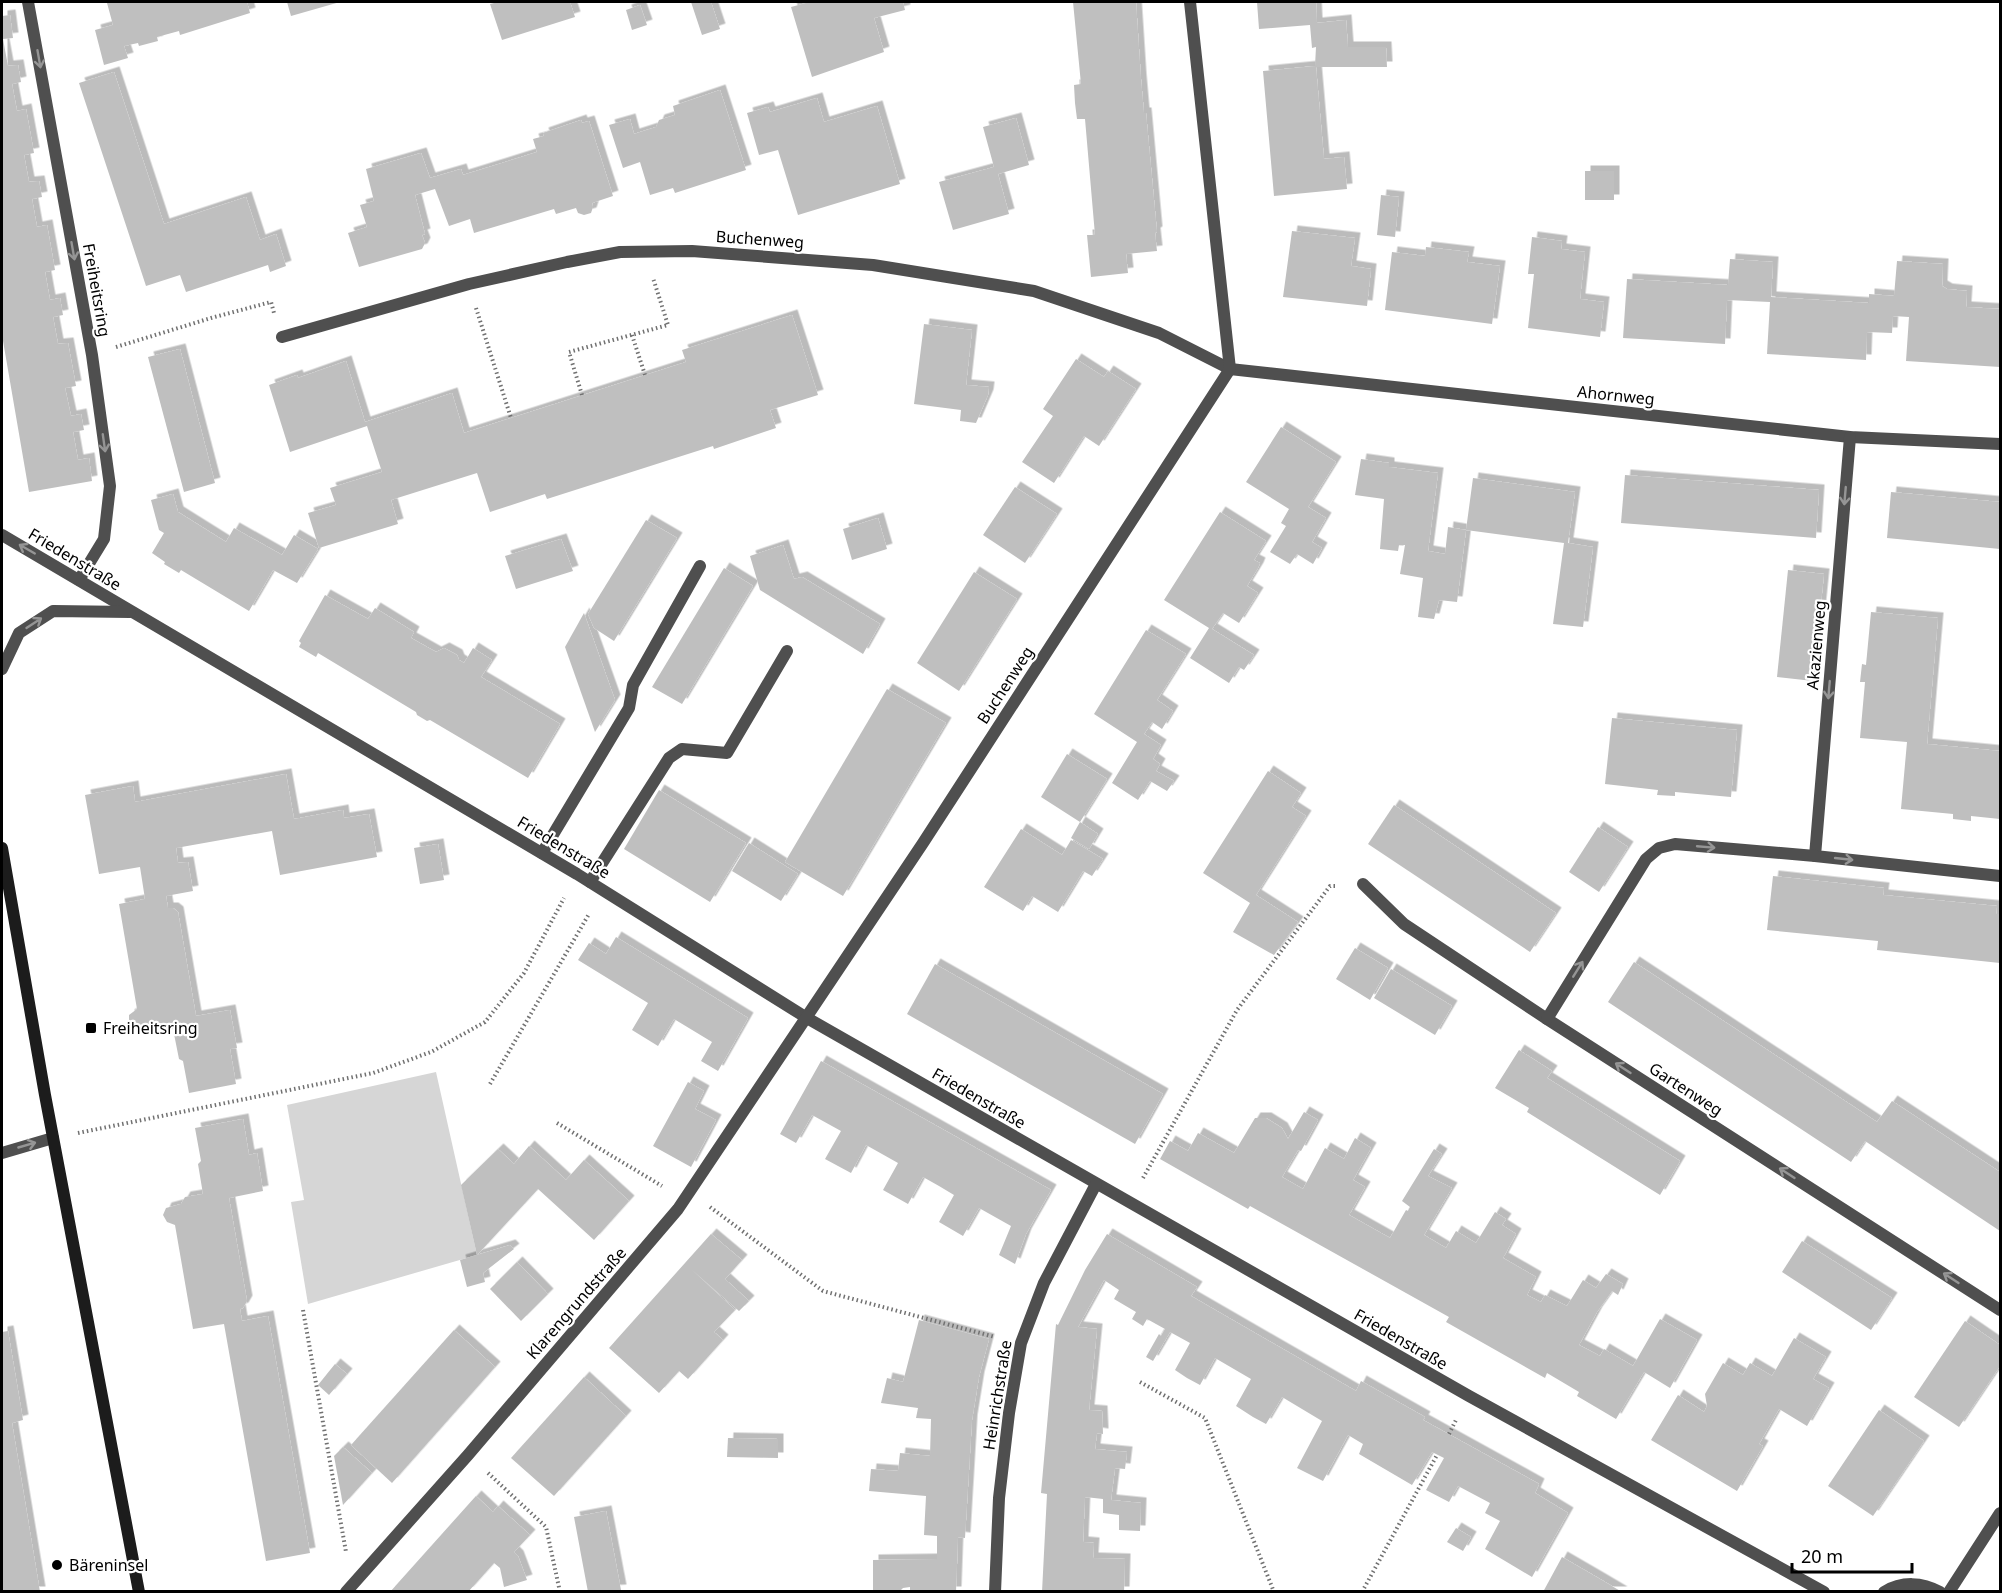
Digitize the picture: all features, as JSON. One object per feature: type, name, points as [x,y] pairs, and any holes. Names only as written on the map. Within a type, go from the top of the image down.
[{"type":"main road","points":[[2,848],[53,1138],[139,1592]]},
{"type":"street","name":"Freiheitsring","points":[[28,2],[92,355],[110,486],[104,539],[79,580]]},
{"type":"street","points":[[1190,2],[1230,369]]},
{"type":"street","name":"Buchenweg","points":[[282,337],[469,284],[620,252],[692,250],[873,265],[1034,291],[1159,333],[1230,369],[807,1018]]},
{"type":"street","name":"Ahornweg","points":[[1230,369],[1850,438],[2001,444]]},
{"type":"street","name":"Akazienweg","points":[[1815,856],[1850,438]]},
{"type":"street","name":"Friedenstraße","points":[[2,535],[577,874],[807,1018],[1469,1396],[1824,1592]]},
{"type":"street","points":[[542,854],[629,708],[633,685],[700,566]]},
{"type":"street","name":"Friedenstraße","points":[[2,669],[19,633],[53,610],[131,612]]},
{"type":"street","points":[[590,882],[669,758],[682,749],[727,753],[787,651]]},
{"type":"street","points":[[1547,1019],[1646,859],[1659,848],[1675,844],[2001,876]]},
{"type":"street","name":"Gartenweg","points":[[1363,884],[1404,924],[1547,1019],[2001,1310]]},
{"type":"street","name":"Klarengrundstraße","points":[[349,1588],[468,1455],[687,1196],[807,1018]]},
{"type":"street","points":[[2,1153],[53,1138]]},
{"type":"street","name":"Heinrichstraße","points":[[995,1592],[999,1498],[1009,1413],[1021,1343],[1044,1283],[1096,1184]]},
{"type":"street","points":[[1949,1592],[2001,1513]]},
{"type":"street","points":[[1884,1592],[1891,1587],[1910,1583],[1929,1586],[1940,1592]]},
{"type":"path","points":[[582,395],[569,352],[668,325],[644,251]]},
{"type":"path","points":[[469,284],[511,418]]},
{"type":"path","points":[[92,355],[271,302],[282,337]]},
{"type":"path","points":[[633,335],[645,375]]},
{"type":"path","points":[[53,1138],[373,1073],[430,1052],[485,1022],[524,973],[577,874]]},
{"type":"path","points":[[1129,1203],[1237,1010],[1330,886],[1363,884]]},
{"type":"path","points":[[490,1084],[603,890]]},
{"type":"path","points":[[557,1123],[687,1196],[823,1291],[1021,1343]]},
{"type":"path","points":[[303,1310],[349,1588]]},
{"type":"path","points":[[1140,1382],[1205,1418],[1274,1592]]},
{"type":"path","points":[[468,1455],[546,1527],[560,1592]]},
{"type":"path","points":[[1362,1592],[1437,1455]]},
{"type":"shaded area","points":[[436,1072],[477,1255],[308,1304],[291,1202],[304,1200],[287,1105]]},
{"type":"building","points":[[247,2],[250,13],[180,35],[179,31],[157,37],[158,41],[139,46],[138,43],[124,46],[128,58],[104,65],[95,30],[113,25],[107,3]]},
{"type":"building","points":[[287,2],[340,2],[291,16]]},
{"type":"building","points":[[570,2],[575,17],[502,40],[490,4]]},
{"type":"building","points":[[691,2],[711,2],[720,29],[702,35]]},
{"type":"building","points":[[810,2],[903,2],[905,10],[874,18],[884,52],[812,77],[791,7]]},
{"type":"building","points":[[1073,2],[1136,2],[1157,251],[1126,254],[1128,273],[1091,277],[1087,235],[1095,235],[1085,119],[1077,119],[1075,103],[1074,85],[1081,84]]},
{"type":"building","points":[[1257,2],[1316,2],[1317,23],[1346,20],[1348,47],[1386,47],[1387,67],[1316,67],[1324,159],[1344,157],[1347,189],[1274,196],[1263,71],[1315,66],[1316,47],[1312,48],[1310,25],[1259,29]]},
{"type":"building","points":[[640,5],[647,25],[632,30],[626,10]]},
{"type":"building","points":[[10,15],[13,38],[3,39],[8,66],[18,65],[21,82],[12,84],[17,111],[26,109],[34,153],[24,155],[29,182],[39,181],[42,197],[32,199],[37,227],[47,225],[55,270],[45,272],[50,300],[60,298],[63,315],[53,317],[58,344],[68,343],[76,386],[65,388],[71,416],[81,414],[84,430],[73,432],[78,460],[89,458],[92,481],[29,492],[2,335],[2,16]]},
{"type":"building","points":[[114,72],[164,224],[246,197],[260,240],[276,234],[286,266],[270,272],[268,265],[186,292],[180,275],[146,286],[79,83]]},
{"type":"building","points":[[720,90],[746,170],[675,193],[673,188],[650,195],[640,162],[623,168],[609,125],[630,119],[634,134],[656,127],[659,120],[675,115],[673,106]]},
{"type":"building","points":[[817,98],[824,122],[877,106],[900,184],[798,215],[778,150],[759,155],[747,113],[768,107],[770,112]]},
{"type":"building","points":[[1016,118],[1029,165],[998,174],[1009,214],[953,230],[939,182],[994,167],[983,127]]},
{"type":"building","points":[[581,120],[582,123],[589,121],[613,196],[592,203],[591,213],[584,215],[578,213],[576,208],[556,214],[554,209],[474,233],[470,219],[449,226],[435,189],[415,195],[425,234],[422,235],[425,243],[422,249],[359,267],[348,233],[367,227],[360,205],[374,201],[366,169],[421,153],[430,178],[461,169],[463,175],[537,152],[533,139],[544,136],[543,133]]},
{"type":"building","points":[[1585,171],[1614,171],[1614,200],[1585,200]]},
{"type":"building","points":[[1381,195],[1399,197],[1395,237],[1377,235]]},
{"type":"building","points":[[1292,231],[1355,238],[1351,266],[1371,269],[1367,306],[1283,297]]},
{"type":"building","points":[[1532,237],[1562,241],[1561,249],[1585,252],[1580,299],[1604,302],[1600,337],[1528,328],[1534,274],[1528,274]]},
{"type":"building","points":[[1426,247],[1469,252],[1467,262],[1500,266],[1492,324],[1385,310],[1392,252],[1425,256]]},
{"type":"building","points":[[1730,259],[1773,262],[1771,297],[1869,303],[1869,294],[1894,296],[1897,261],[1943,264],[1942,286],[1947,289],[1967,291],[1966,307],[2000,309],[2000,367],[1906,361],[1909,317],[1893,316],[1892,333],[1867,332],[1866,360],[1767,354],[1770,302],[1727,300],[1725,344],[1623,338],[1627,279],[1728,285]]},
{"type":"building","points":[[792,315],[818,395],[770,410],[776,428],[547,499],[545,494],[490,512],[477,473],[391,500],[398,524],[319,548],[308,513],[336,505],[330,488],[382,472],[367,426],[290,452],[269,385],[297,375],[298,378],[346,361],[365,422],[452,393],[464,433],[686,362],[682,350]]},
{"type":"building","points":[[924,324],[972,330],[966,385],[989,387],[976,423],[960,421],[961,410],[914,404]]},
{"type":"building","points":[[180,349],[215,483],[184,492],[148,357]]},
{"type":"building","points":[[1076,359],[1104,377],[1108,371],[1136,389],[1099,446],[1084,436],[1054,483],[1022,462],[1053,416],[1043,409]]},
{"type":"building","points":[[1281,427],[1336,462],[1308,507],[1326,518],[1312,542],[1322,548],[1313,564],[1297,554],[1290,564],[1270,552],[1286,526],[1281,523],[1289,509],[1246,482]]},
{"type":"building","points":[[1361,459],[1389,463],[1389,467],[1438,473],[1428,551],[1445,554],[1448,527],[1466,530],[1457,602],[1439,600],[1434,619],[1418,617],[1423,578],[1400,574],[1405,545],[1399,545],[1398,551],[1380,549],[1384,499],[1355,495]]},
{"type":"building","points":[[1625,475],[1819,490],[1816,538],[1621,523]]},
{"type":"building","points":[[1473,478],[1575,492],[1568,543],[1593,547],[1583,627],[1553,624],[1564,543],[1466,530]]},
{"type":"building","points":[[1015,487],[1057,514],[1025,563],[983,535]]},
{"type":"building","points":[[1891,492],[2000,502],[2000,549],[1887,538]]},
{"type":"building","points":[[173,494],[178,512],[226,542],[234,528],[282,555],[294,535],[318,549],[297,583],[273,570],[249,611],[181,570],[179,573],[152,553],[164,533],[159,530],[151,500]]},
{"type":"building","points":[[1220,512],[1266,541],[1254,560],[1260,563],[1247,586],[1258,593],[1239,623],[1223,613],[1212,629],[1254,655],[1244,670],[1239,667],[1229,683],[1190,658],[1209,628],[1164,600]]},
{"type":"building","points":[[878,518],[887,549],[852,560],[843,529]]},
{"type":"building","points":[[646,520],[677,538],[614,641],[594,628],[588,614]]},
{"type":"building","points":[[561,539],[573,571],[516,589],[505,556]]},
{"type":"building","points":[[783,545],[794,579],[802,577],[880,624],[863,654],[760,590],[750,556]]},
{"type":"building","points":[[724,568],[753,586],[682,704],[652,687]]},
{"type":"building","points":[[1788,570],[1824,574],[1813,681],[1777,677]]},
{"type":"building","points":[[974,572],[1017,599],[959,691],[917,663]]},
{"type":"building","points":[[325,595],[368,619],[375,608],[414,632],[411,638],[436,652],[444,648],[457,655],[464,663],[473,648],[492,660],[481,677],[560,724],[528,778],[430,720],[427,721],[416,712],[318,653],[316,657],[299,647],[301,643],[299,641]]},
{"type":"building","points":[[1871,612],[1938,618],[1927,744],[2000,751],[2000,819],[1971,816],[1971,821],[1953,819],[1953,814],[1901,809],[1907,742],[1860,738],[1865,682],[1860,682],[1862,664],[1866,665]]},
{"type":"building","points":[[584,613],[615,700],[595,732],[565,647]]},
{"type":"building","points":[[1146,630],[1186,654],[1157,700],[1173,711],[1162,729],[1152,722],[1144,734],[1161,745],[1153,759],[1160,764],[1156,771],[1174,781],[1167,791],[1150,781],[1138,800],[1112,783],[1137,742],[1094,714]]},
{"type":"building","points":[[887,689],[946,723],[843,896],[785,862]]},
{"type":"building","points":[[1612,718],[1737,730],[1731,797],[1675,792],[1675,796],[1657,795],[1658,790],[1605,784]]},
{"type":"building","points":[[1067,754],[1107,779],[1080,822],[1041,797]]},
{"type":"building","points":[[1268,771],[1301,793],[1292,807],[1306,816],[1256,895],[1298,922],[1274,955],[1233,932],[1250,903],[1203,873]]},
{"type":"building","points":[[286,774],[294,819],[343,810],[344,818],[369,814],[377,857],[280,875],[272,831],[176,848],[178,863],[188,862],[193,891],[166,896],[168,908],[173,908],[178,912],[196,1016],[230,1010],[237,1048],[230,1049],[236,1084],[189,1093],[183,1061],[179,1059],[173,1029],[155,1032],[149,1027],[134,1028],[129,1023],[129,1015],[137,1009],[119,904],[145,899],[140,867],[99,874],[85,795],[133,786],[135,802]]},
{"type":"building","points":[[659,790],[746,843],[710,902],[624,849]]},
{"type":"building","points":[[1394,805],[1556,913],[1530,952],[1368,844]]},
{"type":"building","points":[[1080,822],[1098,834],[1089,849],[1071,838]]},
{"type":"building","points":[[1598,827],[1628,847],[1599,892],[1569,872]]},
{"type":"building","points":[[1021,829],[1062,855],[1071,840],[1103,859],[1092,876],[1083,871],[1058,912],[1032,896],[1023,911],[984,887]]},
{"type":"building","points":[[749,843],[798,874],[781,901],[732,871]]},
{"type":"building","points":[[438,844],[444,880],[420,884],[414,848]]},
{"type":"building","points":[[1773,876],[1884,888],[1883,895],[1997,906],[1996,914],[2000,914],[2000,963],[1877,950],[1878,941],[1767,930]]},
{"type":"building","points":[[616,937],[748,1018],[718,1071],[701,1061],[712,1042],[674,1019],[658,1046],[632,1030],[648,1003],[578,960],[589,943],[606,954]]},
{"type":"building","points":[[1355,948],[1388,968],[1370,1000],[1336,979]]},
{"type":"building","points":[[1634,962],[1877,1122],[1892,1101],[2000,1172],[2000,1231],[1865,1141],[1851,1162],[1608,1002]]},
{"type":"building","points":[[935,964],[1163,1094],[1135,1144],[907,1014]]},
{"type":"building","points":[[1391,969],[1452,1006],[1435,1035],[1374,998]]},
{"type":"building","points":[[1519,1050],[1552,1071],[1547,1078],[1680,1161],[1660,1195],[1527,1112],[1529,1108],[1495,1088]]},
{"type":"building","points":[[821,1061],[1051,1190],[1026,1234],[1015,1264],[999,1255],[1011,1226],[979,1208],[963,1236],[939,1222],[954,1195],[923,1177],[908,1204],[883,1190],[898,1163],[866,1145],[851,1173],[825,1159],[841,1131],[812,1115],[796,1143],[780,1134]]},
{"type":"building","points":[[688,1082],[704,1091],[695,1109],[716,1120],[691,1167],[653,1146]]},
{"type":"building","points":[[1304,1112],[1318,1120],[1301,1151],[1298,1150],[1282,1177],[1303,1189],[1325,1148],[1344,1159],[1355,1138],[1371,1148],[1353,1180],[1365,1187],[1349,1215],[1390,1238],[1410,1207],[1402,1201],[1434,1149],[1442,1154],[1428,1176],[1452,1188],[1424,1235],[1446,1248],[1456,1231],[1476,1243],[1495,1212],[1506,1219],[1502,1225],[1516,1234],[1503,1258],[1536,1277],[1527,1295],[1541,1302],[1545,1295],[1567,1306],[1583,1280],[1596,1288],[1606,1274],[1623,1284],[1618,1295],[1612,1291],[1597,1312],[1579,1345],[1600,1356],[1604,1349],[1633,1366],[1660,1319],[1697,1340],[1670,1388],[1644,1372],[1616,1419],[1577,1396],[1579,1392],[1547,1373],[1545,1378],[1446,1322],[1449,1317],[1250,1206],[1248,1209],[1160,1159],[1170,1141],[1188,1151],[1198,1133],[1234,1153],[1255,1118],[1266,1118],[1282,1128],[1288,1139]]},
{"type":"building","points":[[243,1119],[249,1155],[257,1153],[263,1191],[229,1198],[247,1301],[240,1309],[242,1321],[268,1316],[310,1553],[266,1561],[224,1324],[193,1329],[175,1225],[167,1222],[163,1215],[166,1208],[181,1204],[185,1197],[203,1194],[198,1164],[201,1161],[195,1128]]},
{"type":"building","points":[[529,1146],[566,1180],[584,1160],[629,1201],[594,1240],[538,1189],[477,1255],[461,1185],[498,1149],[514,1164]]},
{"type":"building","points":[[711,1234],[742,1260],[725,1279],[749,1301],[739,1311],[691,1269],[735,1310],[714,1332],[723,1340],[688,1379],[679,1371],[659,1393],[609,1348]]},
{"type":"building","points":[[1107,1234],[1197,1287],[1191,1296],[1356,1391],[1361,1381],[1425,1417],[1423,1420],[1539,1484],[1535,1493],[1568,1513],[1532,1577],[1485,1549],[1500,1521],[1485,1513],[1490,1503],[1458,1486],[1449,1502],[1426,1490],[1444,1458],[1432,1452],[1412,1485],[1359,1454],[1363,1444],[1348,1435],[1323,1481],[1297,1468],[1322,1421],[1282,1397],[1266,1424],[1253,1417],[1236,1406],[1251,1379],[1215,1358],[1200,1385],[1187,1378],[1175,1370],[1190,1343],[1170,1332],[1153,1361],[1146,1357],[1159,1334],[1161,1336],[1165,1329],[1147,1319],[1143,1326],[1132,1319],[1136,1312],[1114,1299],[1119,1290],[1104,1280],[1078,1327],[1097,1329],[1089,1410],[1102,1411],[1103,1434],[1097,1433],[1095,1449],[1127,1452],[1125,1469],[1115,1468],[1111,1500],[1141,1503],[1140,1531],[1119,1530],[1119,1515],[1103,1513],[1103,1499],[1085,1497],[1083,1542],[1094,1543],[1093,1558],[1125,1559],[1124,1592],[1042,1592],[1047,1494],[1041,1493],[1056,1324],[1058,1325],[1085,1270]]},
{"type":"building","points":[[1802,1241],[1892,1298],[1871,1330],[1782,1272]]},
{"type":"building","points":[[510,1245],[514,1249],[483,1273],[485,1282],[467,1287],[460,1260]]},
{"type":"building","points":[[517,1262],[548,1294],[521,1321],[490,1289]]},
{"type":"building","points":[[919,1320],[989,1339],[979,1377],[972,1420],[965,1538],[958,1537],[956,1592],[910,1592],[910,1587],[903,1588],[899,1592],[873,1592],[873,1560],[937,1559],[937,1536],[924,1535],[926,1496],[869,1491],[871,1469],[898,1471],[900,1453],[930,1456],[931,1419],[916,1418],[918,1408],[881,1403],[887,1378],[903,1382]]},
{"type":"building","points":[[1965,1321],[2000,1345],[2000,1366],[1959,1427],[1914,1397]]},
{"type":"building","points":[[454,1330],[495,1367],[392,1483],[351,1445]]},
{"type":"building","points":[[8,1331],[23,1420],[12,1423],[40,1592],[2,1592],[2,1332]]},
{"type":"building","points":[[1794,1338],[1826,1357],[1813,1379],[1829,1388],[1807,1426],[1779,1409],[1759,1444],[1763,1446],[1737,1491],[1651,1440],[1678,1395],[1704,1412],[1707,1406],[1705,1394],[1723,1363],[1743,1375],[1750,1363],[1772,1376]]},
{"type":"building","points":[[335,1364],[347,1374],[329,1395],[318,1385]]},
{"type":"building","points":[[584,1377],[626,1416],[554,1496],[511,1458]]},
{"type":"building","points":[[1879,1410],[1924,1441],[1873,1516],[1828,1486]]},
{"type":"building","points":[[728,1438],[778,1439],[778,1458],[727,1457]]},
{"type":"building","points":[[343,1447],[372,1473],[343,1505],[334,1456]]},
{"type":"building","points":[[476,1496],[493,1512],[498,1506],[530,1535],[514,1552],[518,1556],[527,1580],[504,1587],[500,1568],[494,1563],[468,1592],[390,1592]]},
{"type":"building","points":[[606,1511],[621,1590],[588,1592],[574,1517]]},
{"type":"building","points":[[1456,1528],[1471,1537],[1463,1551],[1447,1542]]},
{"type":"building","points":[[1562,1557],[1600,1579],[1622,1592],[1543,1592]]},
{"type":"place","name":"Freiheitsring","points":[[91,1028]]},
{"type":"place","name":"Bäreninsel","points":[[57,1565]]}]
